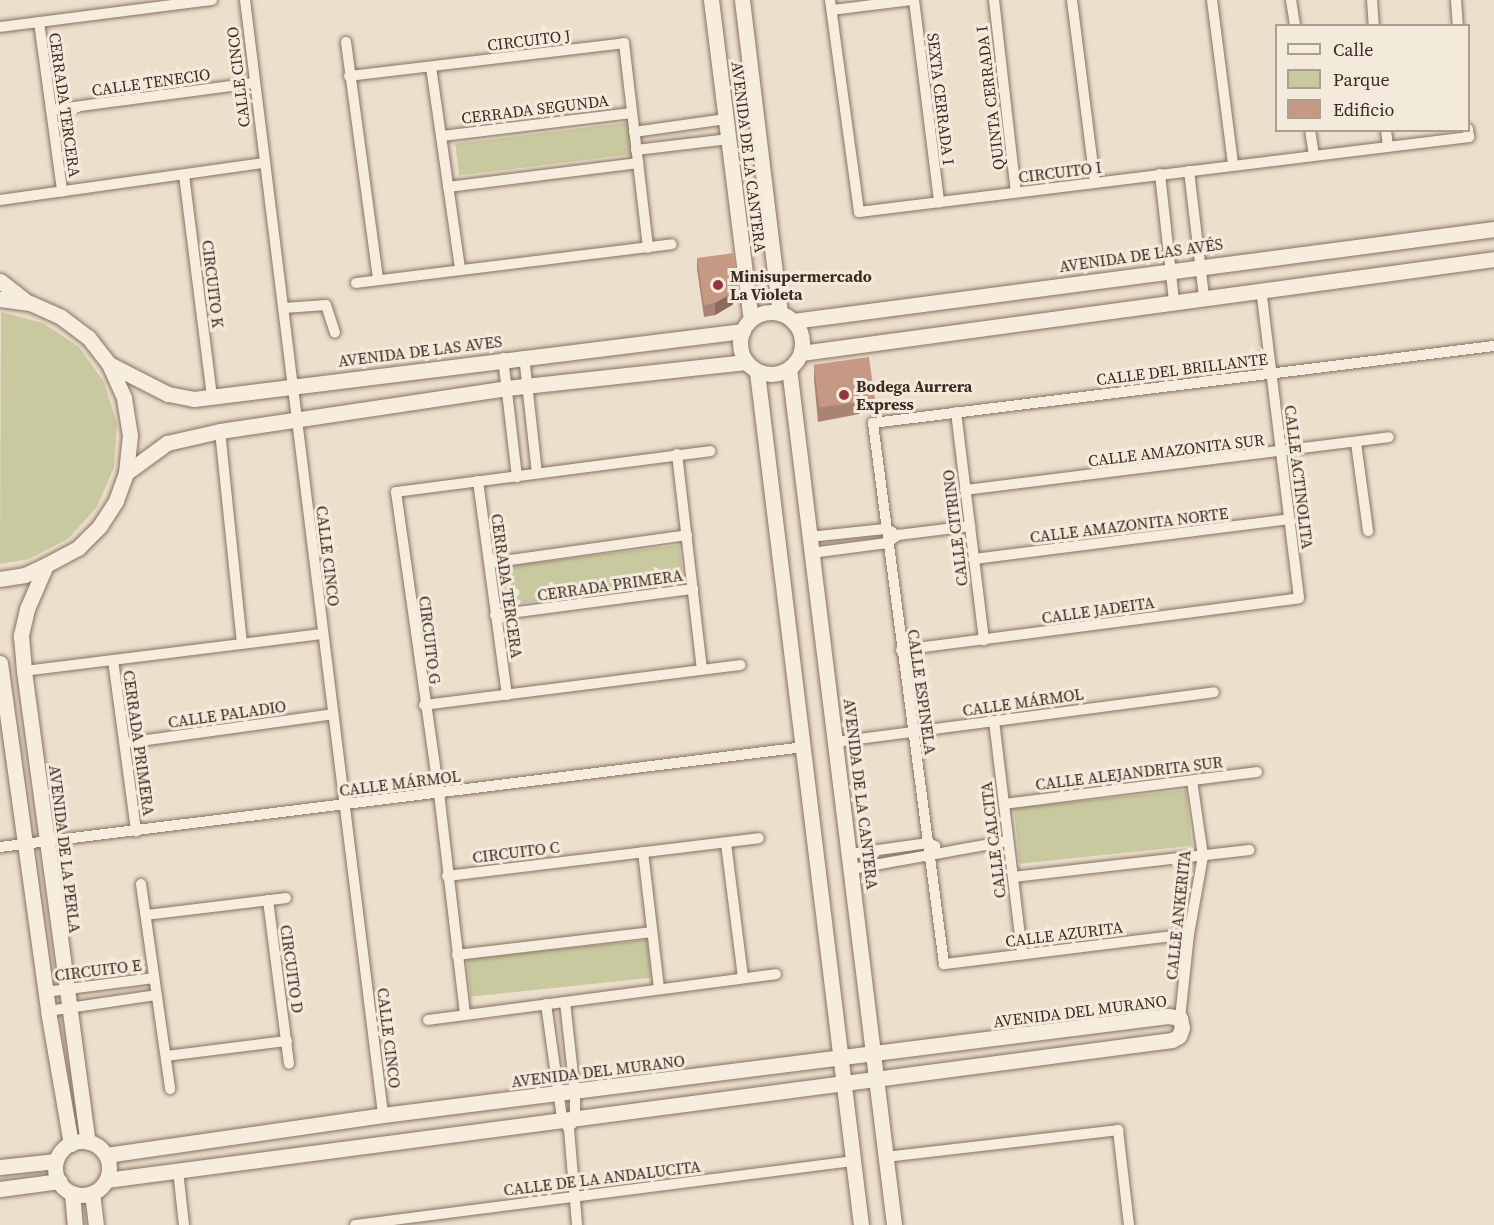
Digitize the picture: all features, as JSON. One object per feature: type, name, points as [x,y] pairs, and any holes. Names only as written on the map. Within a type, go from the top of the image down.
[{"type":"street","points":[[0,27],[212,0]]},
{"type":"street","name":"CALLE CINCO","points":[[244,0],[383,1115]]},
{"type":"street","name":"AVENIDA DE LA CANTERA","points":[[711,0],[729,139],[747,325]]},
{"type":"street","name":"AVENIDA DE LA CANTERA","points":[[742,0],[787,317]]},
{"type":"street","points":[[831,5],[913,0]]},
{"type":"street","name":"SEXTA CERRADA I","points":[[913,0],[939,202]]},
{"type":"street","name":"QUINTA CERRADA I","points":[[994,0],[1016,192]]},
{"type":"street","points":[[1072,0],[1095,183]]},
{"type":"street","points":[[1212,0],[1233,165]]},
{"type":"street","points":[[1292,0],[1295,24]]},
{"type":"street","points":[[1371,0],[1374,24]]},
{"type":"street","points":[[1456,0],[1458,24]]},
{"type":"street","name":"CIRCUITO I","points":[[831,5],[860,212],[1469,137],[1468,132]]},
{"type":"street","name":"CERRADA TERCERA","points":[[39,22],[62,191]]},
{"type":"street","points":[[346,42],[378,280]]},
{"type":"street","name":"CIRCUITO J","points":[[349,76],[624,43],[648,248]]},
{"type":"street","points":[[431,67],[460,269]]},
{"type":"street","name":"CALLE TENECIO","points":[[51,110],[254,83]]},
{"type":"street","name":"CERRADA SEGUNDA","points":[[442,136],[632,113]]},
{"type":"street","points":[[634,132],[726,119]]},
{"type":"street","points":[[1310,132],[1314,155]]},
{"type":"street","points":[[1386,132],[1388,146]]},
{"type":"street","points":[[636,150],[729,139]]},
{"type":"street","points":[[0,200],[264,163]]},
{"type":"street","points":[[448,187],[638,163]]},
{"type":"street","points":[[1189,171],[1204,296]]},
{"type":"street","points":[[1160,174],[1174,300]]},
{"type":"street","name":"CIRCUITO K","points":[[184,175],[212,396]]},
{"type":"street","name":"AVENIDA DE LAS AVÉS","points":[[787,317],[1494,229]]},
{"type":"street","points":[[356,283],[672,244]]},
{"type":"street","points":[[801,353],[1174,300],[1494,259]]},
{"type":"street","points":[[0,281],[30,303],[70,324],[88,337],[109,364],[124,398],[130,435],[126,473],[116,501],[99,526],[78,548],[25,575],[0,579]]},
{"type":"street","name":"CALLE ACTINOLITA","points":[[1261,289],[1299,598]]},
{"type":"street","points":[[0,299],[30,303]]},
{"type":"street","points":[[284,308],[326,305],[335,333]]},
{"type":"street","points":[[126,473],[167,443],[220,431],[296,419],[528,385],[752,367],[769,374],[789,368],[801,353],[801,336],[787,317],[770,312],[747,325],[740,341],[752,367],[804,747],[861,1225]]},
{"type":"street","name":"AVENIDA DE LAS AVES","points":[[109,364],[168,394],[194,399],[747,325]]},
{"type":"street","name":"CALLE DEL BRILLANTE","points":[[873,423],[1494,346]]},
{"type":"street","points":[[524,356],[537,473]]},
{"type":"street","points":[[503,358],[517,477]]},
{"type":"street","name":"AVENIDA DE LA CANTERA","points":[[789,368],[894,1225]]},
{"type":"street","name":"CALLE CITRINO","points":[[956,412],[984,640]]},
{"type":"street","name":"CALLE ESPINELA","points":[[873,423],[911,732],[931,857],[944,964]]},
{"type":"street","points":[[220,431],[242,644]]},
{"type":"street","name":"CALLE AMAZONITA SUR","points":[[965,490],[1356,443],[1389,437]]},
{"type":"street","points":[[1356,443],[1368,531]]},
{"type":"street","name":"CIRCUITO G","points":[[710,451],[396,492],[424,705],[740,665]]},
{"type":"street","points":[[677,454],[702,669]]},
{"type":"street","name":"CERRADA TERCERA","points":[[478,481],[507,694]]},
{"type":"street","name":"CALLE AMAZONITA NORTE","points":[[974,560],[1289,519]]},
{"type":"street","points":[[811,553],[887,543],[898,535],[970,526]]},
{"type":"street","points":[[809,537],[885,529],[898,535]]},
{"type":"street","points":[[489,563],[687,535]]},
{"type":"street","name":"AVENIDA DE LA PERLA","points":[[46,565],[27,609],[21,636],[68,1009],[88,1142]]},
{"type":"street","name":"CERRADA PRIMERA","points":[[495,615],[693,589]]},
{"type":"street","name":"CALLE JADEITA","points":[[901,650],[1299,598]]},
{"type":"street","points":[[24,671],[323,634]]},
{"type":"street","name":"CERRADA PRIMERA","points":[[113,660],[136,831]]},
{"type":"street","points":[[1,670],[45,992],[71,1144]]},
{"type":"street","name":"CALLE MÁRMOL","points":[[836,742],[1214,692]]},
{"type":"street","points":[[424,705],[439,794],[465,1014]]},
{"type":"street","name":"CALLE PALADIO","points":[[125,743],[333,714]]},
{"type":"street","name":"CALLE CALCITA","points":[[994,721],[1022,954]]},
{"type":"street","name":"CALLE MÁRMOL","points":[[0,847],[804,747]]},
{"type":"street","name":"CALLE ALEJANDRITA SUR","points":[[1004,804],[1257,772]]},
{"type":"street","name":"CALLE ANKERITA","points":[[1180,1018],[1189,934],[1203,856],[1192,781]]},
{"type":"street","name":"CIRCUITO C","points":[[447,876],[759,838]]},
{"type":"street","points":[[851,861],[931,857],[943,850],[1008,841]]},
{"type":"street","points":[[726,843],[743,977]]},
{"type":"street","points":[[851,861],[928,843],[943,850]]},
{"type":"street","points":[[1013,877],[1249,850]]},
{"type":"street","points":[[643,852],[659,988]]},
{"type":"street","points":[[141,884],[170,1089]]},
{"type":"street","points":[[146,915],[286,898]]},
{"type":"street","name":"CIRCUITO D","points":[[268,900],[289,1064]]},
{"type":"street","points":[[457,956],[652,932]]},
{"type":"street","name":"CALLE AZURITA","points":[[944,964],[1189,934]]},
{"type":"street","points":[[428,1020],[776,974]]},
{"type":"street","name":"CIRCUITO E","points":[[45,992],[154,978]]},
{"type":"street","points":[[48,1011],[156,995]]},
{"type":"street","points":[[565,1002],[575,1092],[569,1121],[573,1197],[577,1225]]},
{"type":"street","points":[[546,1004],[558,1094],[569,1121]]},
{"type":"street","name":"AVENIDA DEL MURANO","points":[[106,1155],[383,1115],[874,1055],[1168,1016],[1180,1018],[1179,1036],[1172,1040],[844,1080],[569,1121],[106,1180]]},
{"type":"street","points":[[166,1056],[287,1041]]},
{"type":"street","points":[[886,1157],[1118,1130],[1129,1225]]},
{"type":"street","points":[[0,1167],[56,1161],[71,1144],[88,1142],[106,1155],[109,1168],[106,1180],[92,1193],[72,1193],[59,1182],[56,1161]]},
{"type":"street","name":"CALLE DE LA ANDALUCITA","points":[[355,1225],[853,1161]]},
{"type":"street","points":[[178,1170],[184,1225]]},
{"type":"street","points":[[0,1189],[59,1182]]},
{"type":"street","points":[[72,1193],[75,1225]]},
{"type":"street","points":[[92,1193],[96,1225]]},
{"type":"green space","points":[[632,122],[636,154],[459,175],[455,144]]},
{"type":"green space","points":[[1,312],[43,323],[79,347],[104,382],[117,424],[114,467],[97,507],[68,539],[29,559],[0,564]]},
{"type":"green space","points":[[679,545],[684,583],[503,605],[498,567]]},
{"type":"green space","points":[[1186,790],[1192,846],[1020,864],[1014,808]]},
{"type":"green space","points":[[647,940],[651,978],[471,997],[467,959]]},
{"type":"building","name":"Minisupermercado La Violeta","points":[[734,253],[739,289],[715,303],[704,305],[697,258]]},
{"type":"building","name":"Bodega Aurrera Express","points":[[869,357],[875,400],[820,407],[814,365]]},
{"type":"place","name":"Minisupermercado La Violeta","points":[[718,285]]},
{"type":"place","name":"Bodega Aurrera Express","points":[[844,395]]}]
